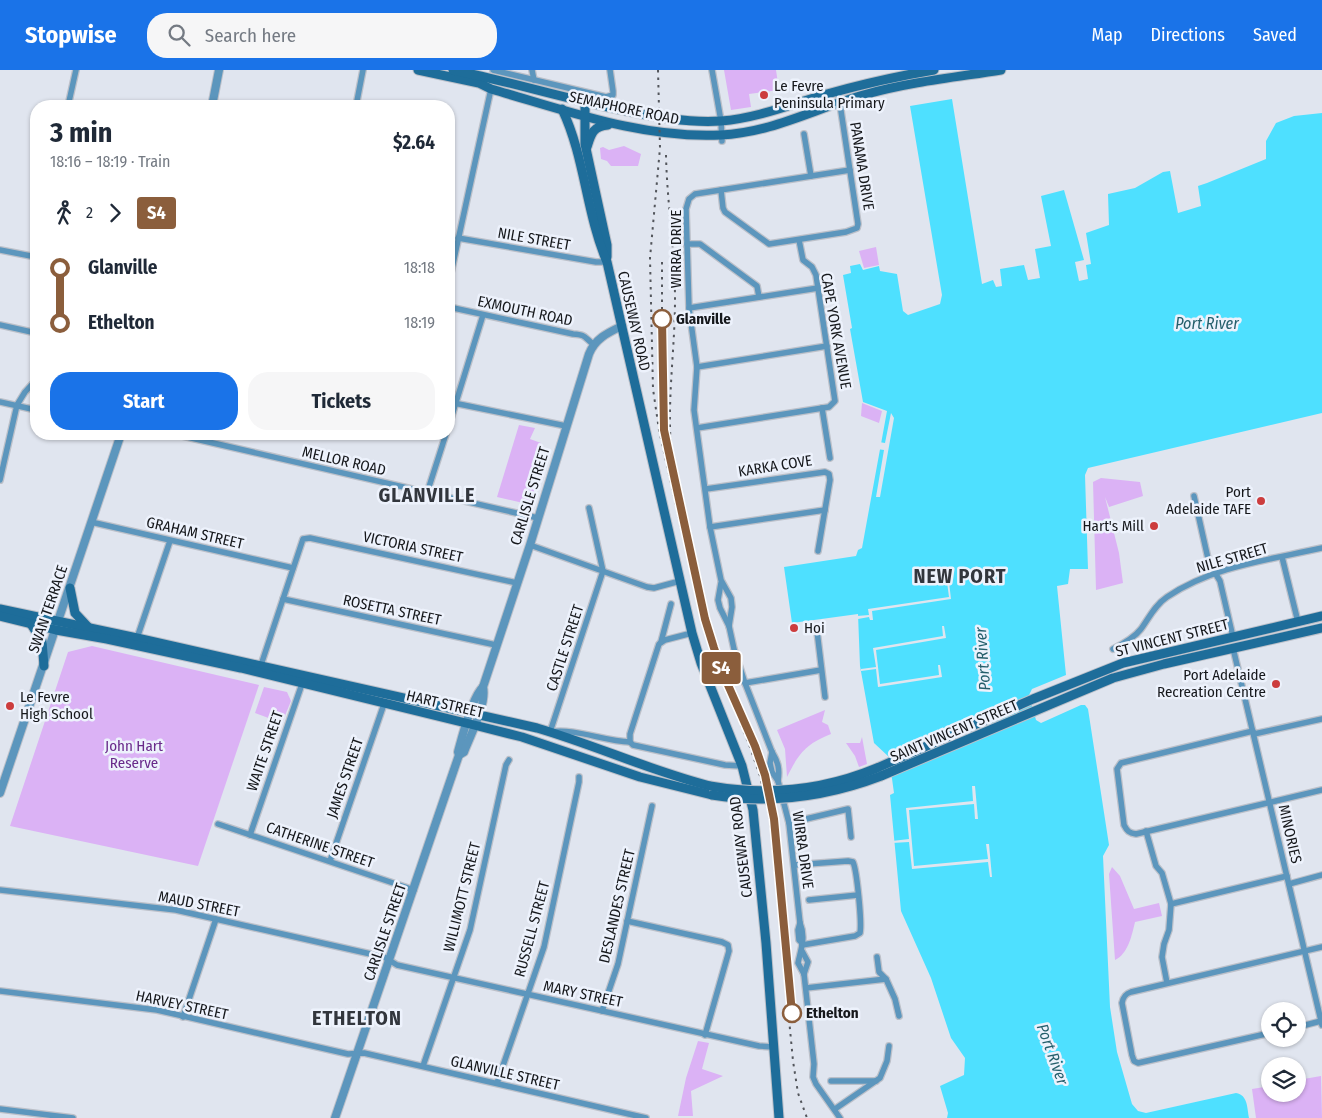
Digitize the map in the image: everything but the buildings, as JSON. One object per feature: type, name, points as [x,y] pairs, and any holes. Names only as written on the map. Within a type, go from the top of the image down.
[{"type":"main road","name":"SEMAPHORE ROAD","points":[[418,70],[479,83],[491,89],[584,116],[665,133],[722,138],[780,124],[869,93],[960,73],[1001,70]]},
{"type":"main road","name":"SEMAPHORE ROAD","points":[[454,70],[474,72],[530,89],[665,119],[721,121],[760,114],[881,80],[934,70]]},
{"type":"main road","name":"CAUSEWAY ROAD","points":[[585,102],[580,145],[607,245],[606,262],[692,633],[701,662],[742,766],[753,810],[765,934],[779,1118]]},
{"type":"main road","points":[[562,109],[582,150]]},
{"type":"main road","points":[[582,150],[598,126],[621,124]]},
{"type":"main road","points":[[70,588],[75,612],[89,628]]},
{"type":"main road","name":"HART STREET","points":[[0,609],[57,626],[136,641],[550,732],[599,748],[711,790]]},
{"type":"main road","name":"HART STREET","points":[[0,616],[31,624],[89,628],[136,641]]},
{"type":"main road","name":"ST VINCENT STREET","points":[[1033,699],[1123,663],[1322,616]]},
{"type":"main road","points":[[31,624],[42,642],[44,666]]},
{"type":"main road","name":"ST VINCENT STREET","points":[[1037,711],[1113,678],[1149,667],[1322,628]]},
{"type":"main road","points":[[1233,637],[1233,648]]},
{"type":"main road","name":"HART STREET","points":[[303,679],[384,704],[522,737],[640,777],[711,790],[761,792],[790,790],[879,772]]},
{"type":"main road","name":"SAINT VINCENT STREET","points":[[879,772],[1033,699]]},
{"type":"main road","name":"SAINT VINCENT STREET","points":[[879,772],[1037,711]]},
{"type":"street","points":[[69,100],[76,70]]},
{"type":"street","points":[[213,100],[220,70]]},
{"type":"street","points":[[357,100],[364,70]]},
{"type":"street","name":"SEMAPHORE ROAD","points":[[493,70],[606,97],[610,108]]},
{"type":"street","points":[[532,70],[534,80]]},
{"type":"street","points":[[606,97],[613,95],[610,70]]},
{"type":"street","points":[[712,70],[722,138]]},
{"type":"street","points":[[526,79],[530,89]]},
{"type":"street","points":[[455,253],[491,89]]},
{"type":"street","name":"PANAMA DRIVE","points":[[721,190],[725,212],[769,244],[846,232],[857,228],[858,224],[838,91]]},
{"type":"street","points":[[804,134],[811,176]]},
{"type":"street","name":"WIRRA DRIVE","points":[[840,1118],[813,1077],[814,1064],[806,988],[804,974],[798,963],[802,946],[799,940],[798,930],[800,923],[789,824],[778,781],[772,772],[770,764],[772,752],[745,683],[729,626],[718,600],[721,592],[721,580],[710,527],[694,410],[697,367],[689,308],[686,209],[689,199],[695,194],[850,170]]},
{"type":"street","name":"NILE STREET","points":[[458,238],[596,262],[606,262]]},
{"type":"street","name":"CAPE YORK AVENUE","points":[[799,240],[803,260],[812,267],[816,275],[835,401],[830,407],[822,408]]},
{"type":"street","points":[[687,244],[700,244],[757,286],[759,297]]},
{"type":"street","points":[[0,250],[30,256]]},
{"type":"street","points":[[689,308],[818,288]]},
{"type":"street","name":"EXMOUTH ROAD","points":[[455,308],[573,334],[579,333],[593,344]]},
{"type":"street","points":[[455,407],[483,315]]},
{"type":"street","points":[[0,325],[30,332]]},
{"type":"street","points":[[593,344],[606,334],[622,326]]},
{"type":"street","name":"CARLISLE STREET","points":[[335,1118],[460,755],[464,752],[470,724],[485,694],[483,688],[496,645],[530,544],[588,354],[593,344]]},
{"type":"street","points":[[697,367],[827,346]]},
{"type":"street","points":[[0,480],[16,406],[30,387]]},
{"type":"street","points":[[0,402],[30,409]]},
{"type":"street","points":[[456,404],[566,426]]},
{"type":"street","points":[[697,428],[822,408],[830,458]]},
{"type":"street","name":"SWAN TERRACE","points":[[0,793],[119,440]]},
{"type":"street","name":"MELLOR ROAD","points":[[200,440],[538,518]]},
{"type":"street","points":[[427,493],[444,440]]},
{"type":"street","name":"KARKA COVE","points":[[706,489],[825,472],[829,474],[830,480],[818,551]]},
{"type":"street","points":[[1194,496],[1209,563],[1220,582],[1233,637]]},
{"type":"street","points":[[589,508],[603,571]]},
{"type":"street","points":[[710,527],[825,510]]},
{"type":"street","name":"GRAHAM STREET","points":[[91,522],[293,568]]},
{"type":"street","name":"VICTORIA STREET","points":[[293,568],[303,538],[310,538],[517,583]]},
{"type":"street","points":[[136,641],[170,541]]},
{"type":"street","points":[[530,544],[651,588],[680,581]]},
{"type":"street","name":"NILE STREET","points":[[1113,648],[1125,643],[1140,631],[1148,617],[1162,601],[1205,576],[1322,548]]},
{"type":"street","points":[[1282,557],[1298,622]]},
{"type":"street","points":[[259,669],[293,568]]},
{"type":"street","name":"CASTLE STREET","points":[[550,732],[603,571]]},
{"type":"street","name":"WIRRA DRIVE","points":[[721,580],[731,598],[732,607],[729,626]]},
{"type":"street","name":"ROSETTA STREET","points":[[283,599],[496,645]]},
{"type":"street","points":[[630,742],[630,734],[657,648],[661,642],[671,604]]},
{"type":"street","points":[[817,631],[825,697]]},
{"type":"street","points":[[661,642],[692,633]]},
{"type":"street","name":"MINORIES","points":[[1233,648],[1322,1023]]},
{"type":"street","points":[[745,683],[821,670]]},
{"type":"street","name":"WAITE STREET","points":[[250,835],[303,679]]},
{"type":"street","name":"JAMES STREET","points":[[330,861],[384,704]]},
{"type":"street","points":[[1322,719],[1125,761],[1118,765],[1117,769],[1124,825],[1130,833],[1146,831],[1322,790]]},
{"type":"street","name":"HART STREET","points":[[550,732],[561,730],[630,742],[633,745],[725,765],[742,766]]},
{"type":"street","name":"WILLIMOTT STREET","points":[[423,1066],[470,930],[506,764],[509,760]]},
{"type":"street","name":"RUSSELL STREET","points":[[497,1084],[544,946],[579,776]]},
{"type":"street","name":"DESLANDES STREET","points":[[602,1011],[618,964],[652,806]]},
{"type":"street","points":[[789,824],[848,808],[851,837]]},
{"type":"street","name":"CATHERINE STREET","points":[[218,824],[414,890]]},
{"type":"street","points":[[1146,831],[1156,866],[1162,873],[1171,904],[1169,930],[1162,957],[1167,983]]},
{"type":"street","points":[[794,865],[853,862],[858,895],[860,933],[855,936],[802,946]]},
{"type":"street","points":[[1288,884],[1322,875]]},
{"type":"street","points":[[1171,904],[1287,876]]},
{"type":"street","name":"MAUD STREET","points":[[0,890],[176,910],[384,957],[389,961]]},
{"type":"street","points":[[809,900],[858,895]]},
{"type":"street","points":[[183,1017],[216,919]]},
{"type":"street","points":[[627,921],[722,942],[729,946],[705,1035]]},
{"type":"street","points":[[1261,1035],[1138,1063],[1134,1061],[1132,1055],[1122,1003],[1123,998],[1131,992],[1322,947]]},
{"type":"street","points":[[878,958],[879,972],[886,979],[895,999],[899,1016]]},
{"type":"street","name":"MARY STREET","points":[[389,961],[397,966],[705,1035],[773,1047]]},
{"type":"street","points":[[806,988],[886,979]]},
{"type":"street","name":"HARVEY STREET","points":[[0,991],[129,1006],[358,1054]]},
{"type":"street","points":[[1306,1026],[1322,1023]]},
{"type":"street","points":[[835,1110],[876,1081],[883,1073],[889,1046]]},
{"type":"street","name":"GLANVILLE STREET","points":[[358,1054],[364,1053],[423,1066],[646,1118]]},
{"type":"street","points":[[831,1081],[876,1081]]},
{"type":"street","points":[[0,1109],[72,1118]]},
{"type":"green space","points":[[724,70],[776,70],[779,90],[749,94],[751,107],[731,110]]},
{"type":"green space","points":[[624,146],[641,154],[638,166],[611,166],[607,161],[601,159],[600,148],[603,147],[609,150]]},
{"type":"green space","points":[[876,247],[879,265],[864,268],[859,251]]},
{"type":"green space","points":[[862,403],[882,411],[879,423],[861,416]]},
{"type":"green space","points":[[519,425],[535,428],[530,439],[541,443],[540,448],[547,451],[532,505],[497,497]]},
{"type":"green space","points":[[1101,478],[1140,482],[1143,496],[1109,507],[1105,497],[1119,553],[1123,583],[1096,590],[1093,482]]},
{"type":"green space","name":"John Hart Reserve","points":[[92,646],[259,685],[198,866],[10,826],[68,652]]},
{"type":"green space","points":[[264,687],[287,692],[291,701],[282,723],[255,713]]},
{"type":"green space","points":[[825,710],[822,722],[828,725],[831,734],[804,750],[787,777],[785,749],[777,730]]},
{"type":"green space","points":[[862,737],[867,764],[859,767],[855,756],[846,743],[860,743]]},
{"type":"green space","points":[[1112,867],[1120,876],[1134,909],[1159,903],[1162,916],[1135,922],[1126,949],[1115,960],[1109,874]]},
{"type":"green space","points":[[698,1041],[709,1043],[702,1069],[723,1076],[691,1091],[693,1116],[678,1116],[686,1078]]},
{"type":"green space","points":[[1321,1076],[1322,1118],[1256,1118],[1252,1089],[1261,1088],[1261,1102],[1306,1102],[1306,1079]]},
{"type":"water","name":"Port River","points":[[952,99],[982,284],[993,280],[996,287],[1002,286],[1000,269],[1024,265],[1028,280],[1040,278],[1035,249],[1051,246],[1041,196],[1064,190],[1084,260],[1075,262],[1079,281],[1088,279],[1086,265],[1091,264],[1086,233],[1109,225],[1108,194],[1135,188],[1163,172],[1170,171],[1178,213],[1201,206],[1198,186],[1266,159],[1266,141],[1276,123],[1294,116],[1322,113],[1322,413],[1088,468],[1085,475],[1088,569],[1070,569],[1068,584],[1057,586],[1066,675],[1032,689],[1029,695],[1036,720],[1041,723],[1081,705],[1085,705],[1088,709],[1109,845],[1103,856],[1110,1007],[1117,1052],[1132,1104],[1138,1111],[1146,1113],[1236,1093],[1245,1099],[1249,1118],[947,1118],[948,1113],[940,1086],[964,1075],[965,1058],[951,1038],[931,978],[901,911],[890,795],[894,793],[889,757],[874,743],[860,666],[858,614],[792,623],[784,567],[856,556],[858,550],[862,548],[887,411],[863,402],[843,275],[851,273],[850,266],[860,264],[863,270],[879,266],[880,271],[897,274],[903,311],[908,315],[940,304],[942,295],[910,106]]},
{"type":"pier","points":[[891,413],[894,418],[880,497],[876,497],[884,450],[877,449],[879,442],[885,443]]},
{"type":"pier","points":[[947,582],[949,582],[951,599],[872,611],[873,620],[870,620],[869,617],[858,619],[857,616],[869,615],[868,609],[949,597]]},
{"type":"pier","points":[[942,626],[944,626],[946,638],[876,650],[880,684],[939,675],[938,665],[940,665],[942,677],[878,687],[876,669],[861,671],[861,669],[876,667],[873,648],[943,636]]},
{"type":"pier","points":[[972,786],[975,786],[978,819],[975,819],[974,804],[909,810],[914,866],[988,859],[986,844],[989,844],[992,877],[990,877],[988,862],[912,869],[909,842],[892,843],[892,841],[909,839],[906,808],[973,801]]},
{"type":"railway","points":[[658,70],[660,148],[650,258],[653,389],[659,430],[702,620],[710,649],[760,776],[770,819],[793,1061],[798,1093],[807,1118]]},
{"type":"railway","points":[[666,155],[675,281],[675,319],[670,399],[672,459]]},
{"type":"railway","points":[[662,262],[662,405]]},
{"type":"train","name":"S4","points":[[662,319],[662,409],[664,430],[705,619],[724,676],[755,746],[765,775],[774,819],[792,1013]]},
{"type":"place","name":"Le Fevre Peninsula Primary","points":[[764,95]]},
{"type":"place","name":"Glanville","points":[[662,319]]},
{"type":"place","name":"Port Adelaide TAFE","points":[[1261,501]]},
{"type":"place","name":"Hart's Mill","points":[[1154,526]]},
{"type":"place","name":"Hoi","points":[[794,628]]},
{"type":"place","name":"Port Adelaide Recreation Centre","points":[[1276,684]]},
{"type":"place","name":"Le Fevre High School","points":[[10,706]]},
{"type":"place","name":"Ethelton","points":[[792,1013]]},
{"type":"district","name":"GLANVILLE","points":[[427,495]]},
{"type":"district","name":"NEW PORT","points":[[960,576]]},
{"type":"district","name":"ETHELTON","points":[[357,1018]]}]
